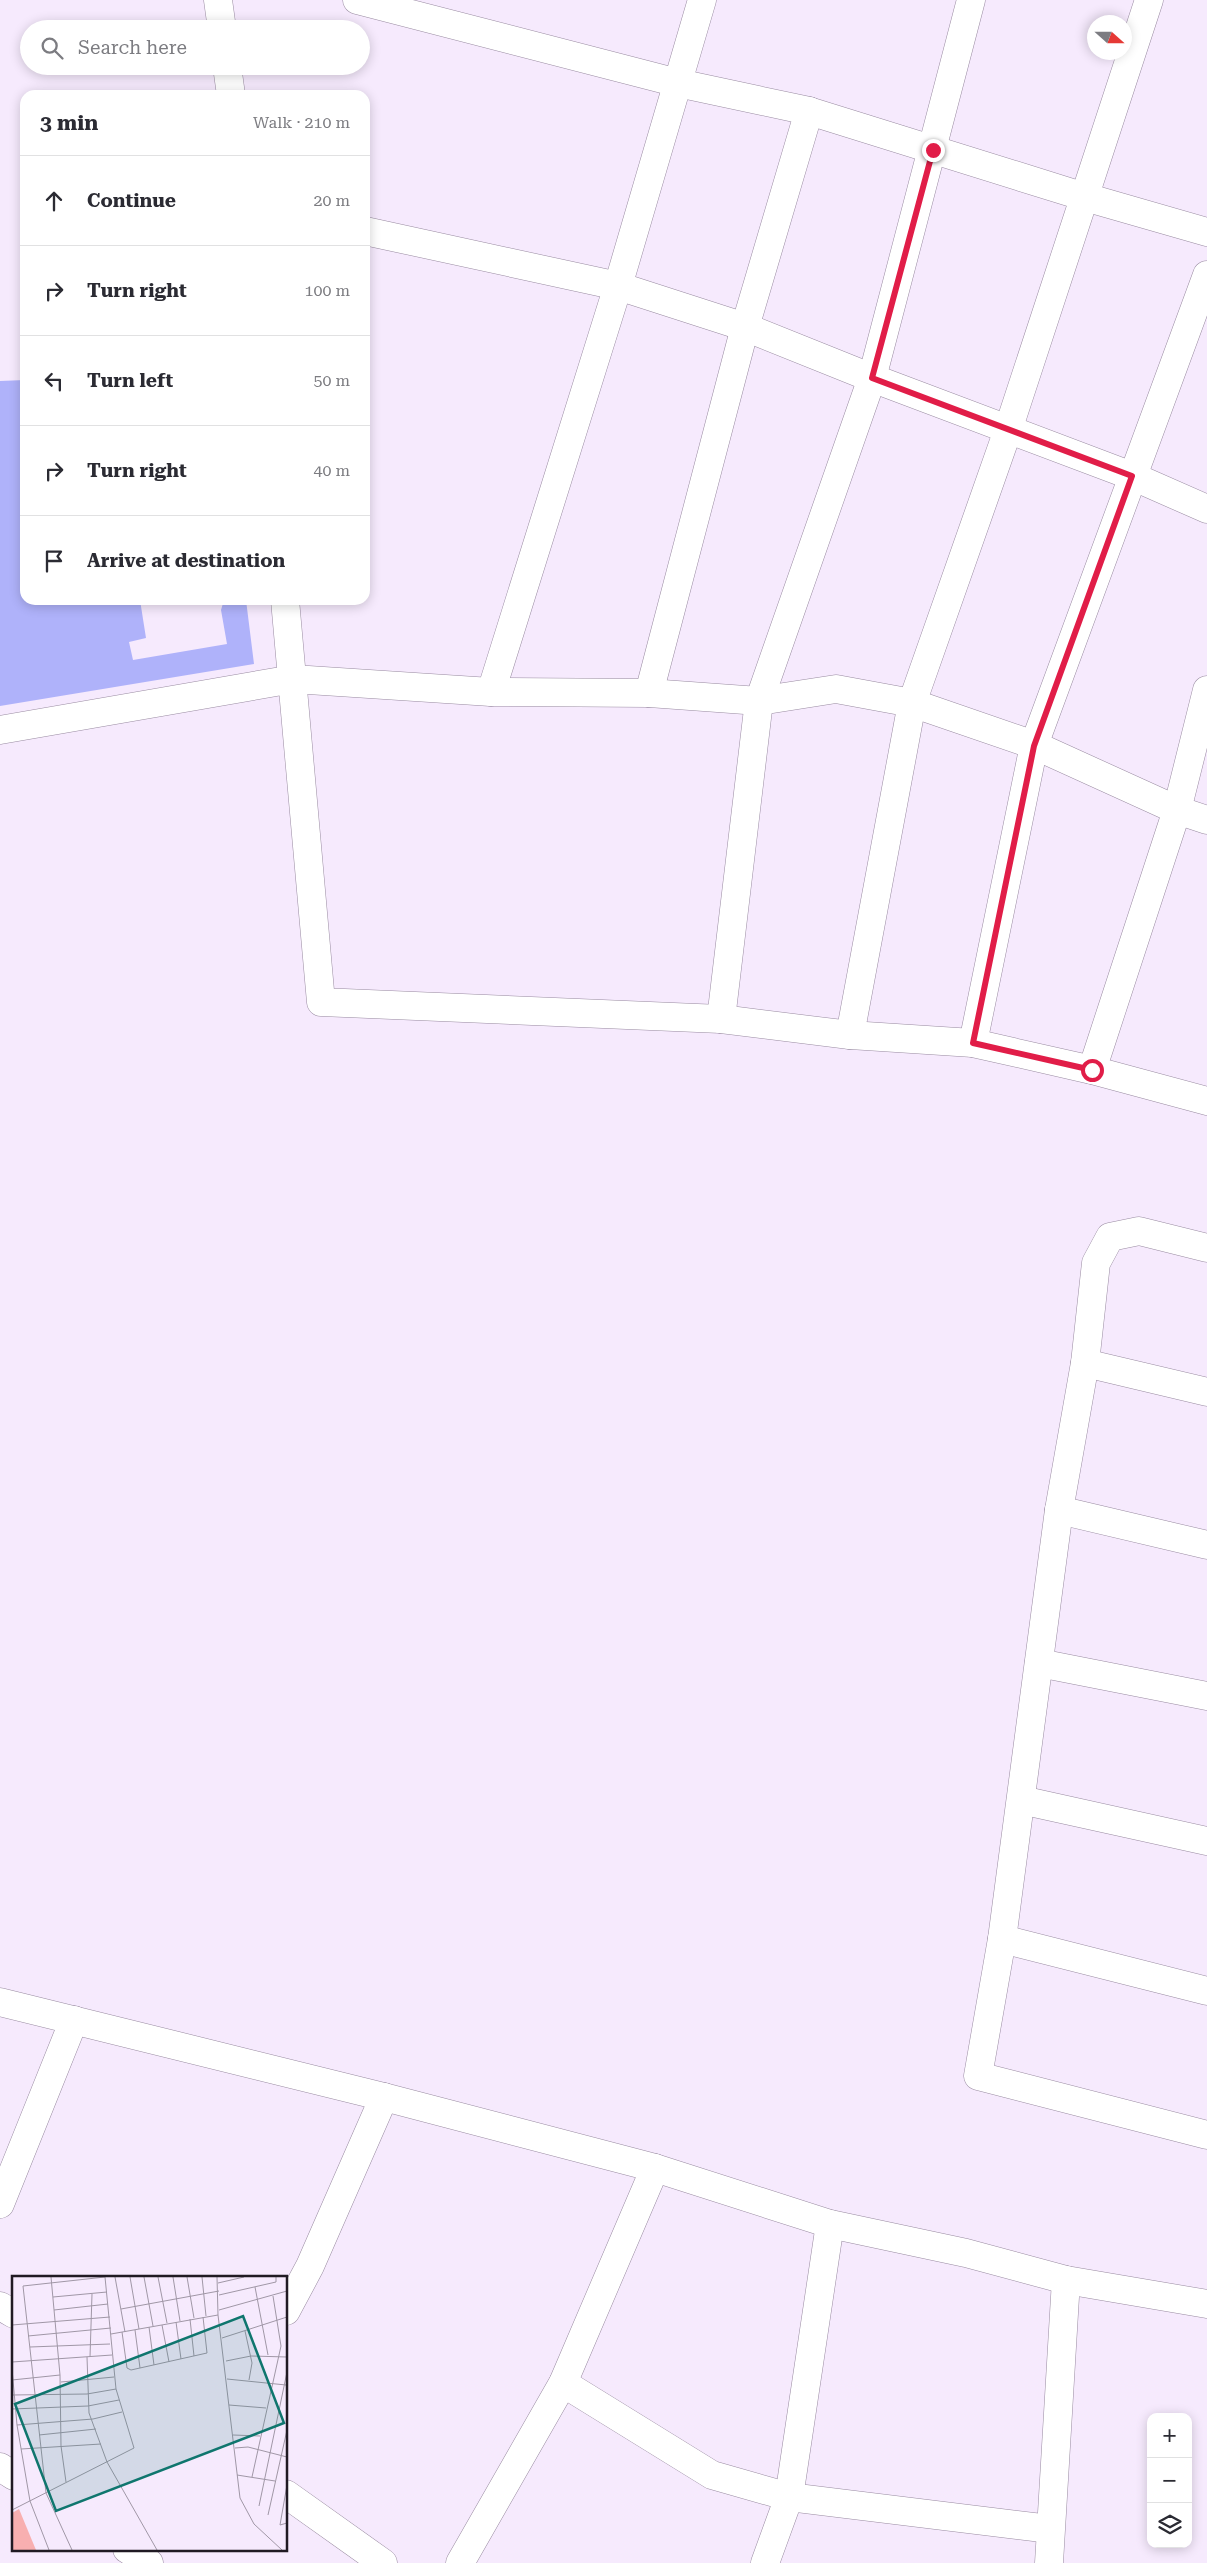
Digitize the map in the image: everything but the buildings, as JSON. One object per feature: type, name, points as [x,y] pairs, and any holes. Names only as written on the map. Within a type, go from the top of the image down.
[{"type":"street","points":[[218,0],[221,20]]},
{"type":"street","points":[[357,0],[678,83],[809,111],[1085,198],[1207,232]]},
{"type":"street","points":[[491,692],[618,286],[702,0]]},
{"type":"street","points":[[721,1019],[759,701],[872,378],[971,0]]},
{"type":"street","points":[[850,1035],[912,704],[1008,430],[1150,0]]},
{"type":"street","points":[[228,75],[230,90]]},
{"type":"street","points":[[649,694],[745,327],[809,111]]},
{"type":"street","points":[[370,232],[618,286],[745,327],[872,378],[1132,476],[1207,509]]},
{"type":"street","points":[[973,1043],[1034,746],[1207,275]]},
{"type":"street","points":[[286,605],[321,1002],[721,1019],[850,1035],[973,1043],[1092,1070],[1207,1101]]},
{"type":"street","points":[[0,730],[293,679],[491,692],[649,694],[759,701],[836,689],[912,704],[1034,746],[1177,810],[1207,820]]},
{"type":"street","points":[[1092,1070],[1177,810],[1207,690]]},
{"type":"street","points":[[1207,1248],[1139,1231],[1110,1237],[1096,1264],[1085,1363],[1059,1510],[1002,1939],[978,2076],[1207,2135]]},
{"type":"street","points":[[1085,1363],[1207,1392]]},
{"type":"street","points":[[1059,1510],[1207,1545]]},
{"type":"street","points":[[1039,1663],[1207,1696]]},
{"type":"street","points":[[1021,1800],[1207,1841]]},
{"type":"street","points":[[1002,1939],[1207,1991]]},
{"type":"street","points":[[0,2002],[384,2097],[655,2168],[830,2224],[966,2253],[1066,2280],[1207,2304]]},
{"type":"street","points":[[0,2204],[74,2020]]},
{"type":"street","points":[[288,2308],[310,2266],[384,2097]]},
{"type":"street","points":[[460,2563],[563,2383],[655,2168]]},
{"type":"street","points":[[765,2563],[789,2497],[830,2224]]},
{"type":"street","points":[[1049,2563],[1066,2280]]},
{"type":"street","points":[[0,2306],[12,2313]]},
{"type":"street","points":[[563,2383],[712,2475],[789,2497],[1050,2529]]},
{"type":"street","points":[[0,2467],[12,2475]]},
{"type":"street","points":[[288,2495],[383,2563]]},
{"type":"street","points":[[129,2550],[149,2563]]},
{"type":"route","points":[[933,150],[872,378],[1132,476],[1034,746],[973,1043],[1092,1070]]}]
